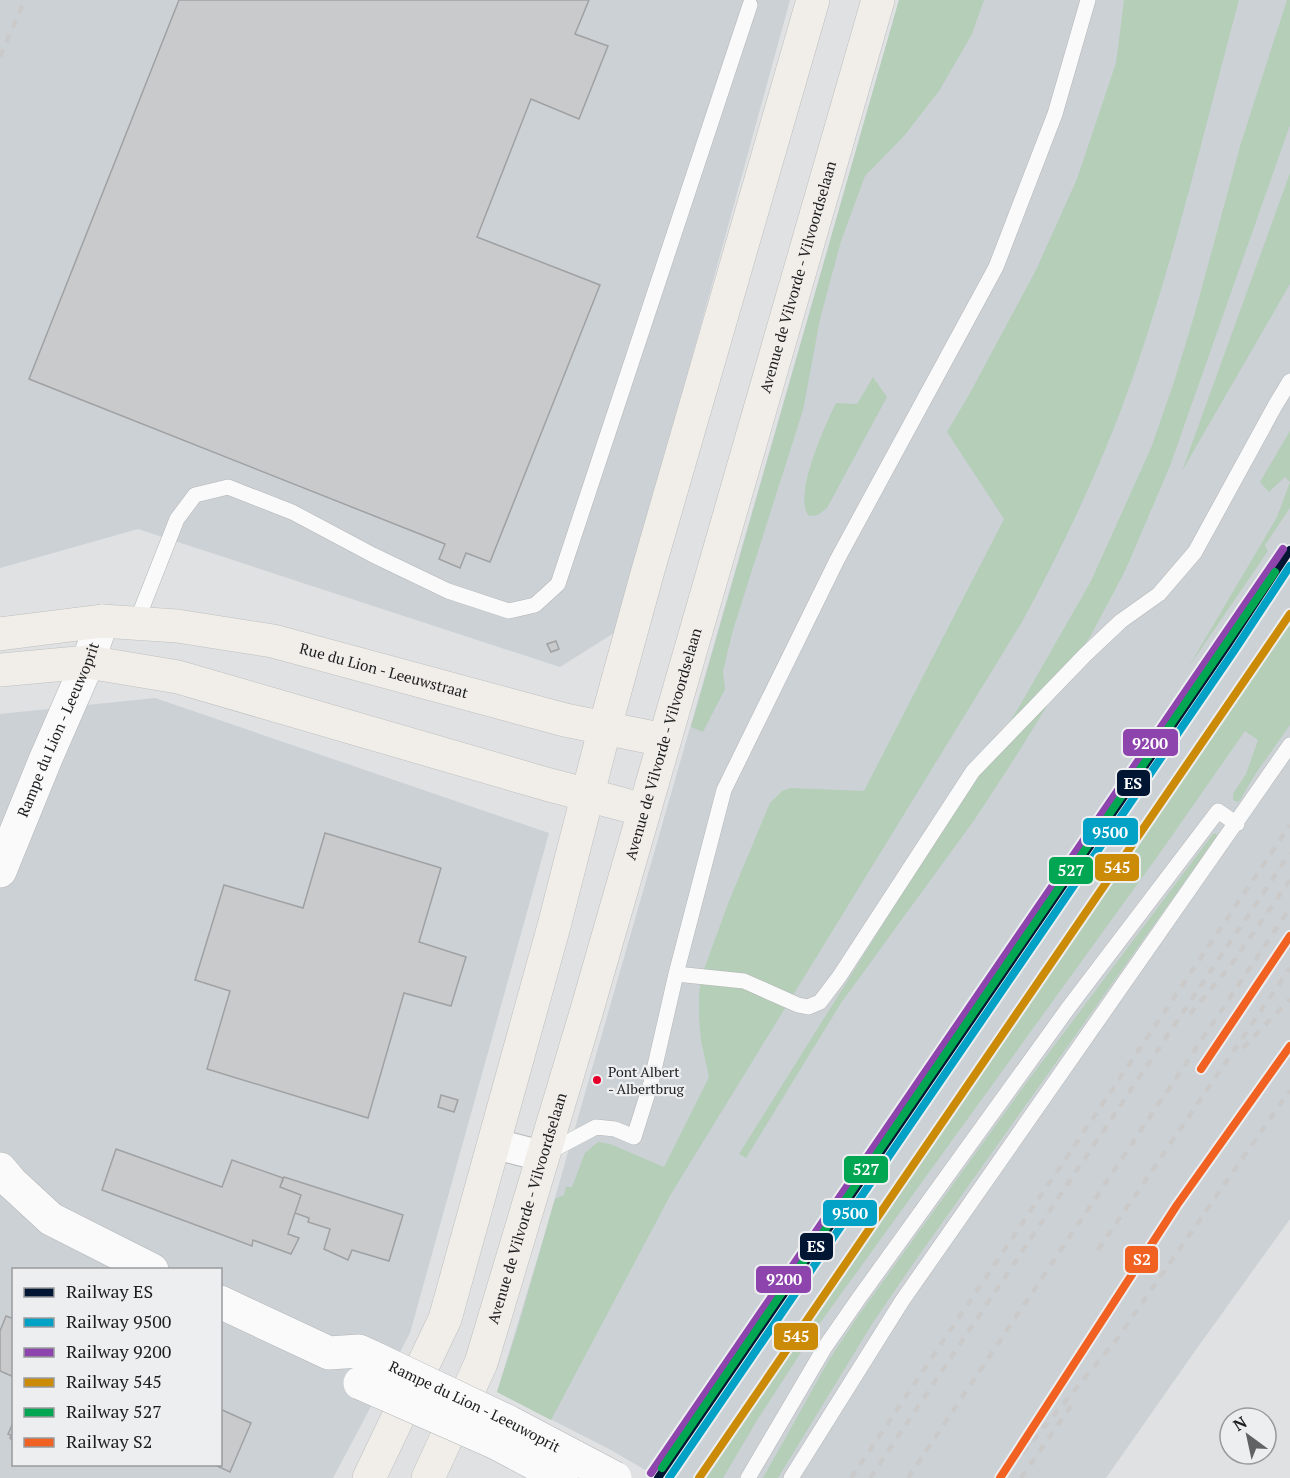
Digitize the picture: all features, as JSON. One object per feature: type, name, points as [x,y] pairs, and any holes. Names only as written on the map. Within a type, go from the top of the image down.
[{"type":"main road","points":[[369,1478],[445,1319],[495,1144],[650,563],[813,0]]},
{"type":"main road","name":"Avenue de Vilvorde - Vilvoordselaan","points":[[429,1478],[481,1363],[586,1013],[878,0]]},
{"type":"main road","name":"Rue du Lion - Leeuwstraat","points":[[0,634],[102,621],[177,626],[273,640],[566,720],[664,740]]},
{"type":"main road","name":"Rampe du Lion - Leeuwoprit","points":[[0,871],[9,824],[88,662],[102,621]]},
{"type":"main road","points":[[0,670],[88,662],[178,677],[588,796],[644,810]]},
{"type":"main road","points":[[4,1180],[51,1219],[150,1268]]},
{"type":"main road","name":"Rampe du Lion - Leeuwoprit","points":[[222,1303],[329,1353],[349,1377],[366,1370],[509,1422],[615,1478]]},
{"type":"main road","name":"Rampe du Lion - Leeuwoprit","points":[[366,1370],[562,1478]]},
{"type":"street","points":[[495,1144],[542,1156]]},
{"type":"lane","points":[[542,1156],[596,1128],[604,1127],[634,1137],[651,1083],[676,974],[724,790],[837,560],[996,267],[1054,114],[1088,0]]},
{"type":"lane","points":[[136,623],[177,519],[195,495],[228,487],[292,512],[448,591],[509,611],[535,605],[558,584],[750,5]]},
{"type":"lane","points":[[676,974],[744,981],[798,1005],[808,1007],[820,1002],[839,977],[973,771],[1086,654],[1121,621],[1159,594],[1195,552],[1290,381]]},
{"type":"lane","points":[[791,1478],[902,1301],[1290,746]]},
{"type":"lane","points":[[748,1478],[832,1337],[1069,1007],[1218,811],[1237,824]]},
{"type":"shaded area","points":[[0,0],[790,0],[617,631],[560,667],[138,529],[0,568]]},
{"type":"shaded area","points":[[899,0],[1290,0],[1290,1219],[1106,1478],[659,1478],[611,1450],[497,1392],[542,1243]]},
{"type":"shaded area","points":[[155,698],[549,833],[410,1333],[333,1478],[0,1478],[0,714]]},
{"type":"green space","points":[[899,0],[984,0],[972,34],[939,91],[904,136],[865,176],[841,241],[820,319],[803,410],[733,630],[723,671],[725,689],[703,732],[691,727]]},
{"type":"green space","points":[[1124,0],[1239,0],[1166,274],[1113,431],[1070,528],[1022,622],[671,1194],[551,1420],[497,1392],[555,1199],[564,1195],[566,1187],[572,1187],[585,1153],[598,1142],[610,1144],[664,1167],[709,1077],[701,1041],[699,1018],[702,975],[729,901],[770,803],[782,791],[791,788],[864,791],[1004,519],[947,432],[1036,270],[1077,179],[1116,63]]},
{"type":"green space","points":[[1287,0],[1290,0],[1290,125],[1170,466],[1125,571],[1091,635],[1011,764],[975,819],[841,1003],[746,1158],[739,1154],[1019,707],[1091,581],[1151,448],[1174,382],[1241,143]]},
{"type":"green space","points":[[1290,173],[1290,284],[1182,471]]},
{"type":"green space","points":[[873,377],[887,397],[827,508],[818,515],[809,516],[805,507],[807,477],[831,413],[836,403],[857,404]]},
{"type":"green space","points":[[1290,431],[1290,482],[1285,477],[1269,492],[1260,482]]},
{"type":"green space","points":[[1290,482],[1290,508],[1265,545],[1268,551],[1188,668],[1277,517]]},
{"type":"green space","points":[[1290,620],[1290,725],[1240,800],[1238,802],[1233,800],[1233,794],[1246,774],[1258,740],[1245,731],[1162,850],[820,1323],[723,1478],[699,1478]]},
{"type":"green space","points":[[1216,833],[1217,836],[872,1324],[778,1478],[763,1478],[829,1360],[858,1316],[1027,1082]]},
{"type":"building","points":[[179,0],[589,0],[575,34],[608,46],[579,119],[531,99],[477,237],[600,285],[490,562],[466,553],[460,568],[439,559],[445,544],[29,379]]},
{"type":"building","points":[[556,641],[559,649],[551,652],[547,644]]},
{"type":"building","points":[[325,833],[441,868],[419,942],[466,957],[451,1006],[404,993],[368,1118],[207,1069],[230,991],[195,980],[224,885],[303,908]]},
{"type":"building","points":[[441,1095],[458,1100],[454,1112],[438,1107]]},
{"type":"building","points":[[116,1149],[222,1187],[232,1160],[283,1178],[280,1187],[301,1195],[288,1234],[299,1238],[291,1254],[253,1240],[252,1246],[102,1190]]},
{"type":"building","points":[[284,1177],[403,1215],[389,1261],[352,1250],[348,1260],[324,1249],[330,1229],[308,1222],[309,1218],[295,1213],[301,1195],[280,1187]]},
{"type":"building","points":[[6,1316],[12,1318],[12,1376],[0,1371],[0,1331]]},
{"type":"building","points":[[222,1410],[251,1423],[230,1472],[217,1466],[222,1466]]},
{"type":"building","points":[[12,1425],[12,1440],[11,1435],[8,1434]]},
{"type":"railway","points":[[0,57],[25,0]]},
{"type":"railway","points":[[851,1478],[1290,825]]},
{"type":"railway","points":[[870,1478],[1290,853]]},
{"type":"railway","points":[[1190,1014],[1231,965],[1290,880]]},
{"type":"railway","points":[[908,1478],[1290,908]]},
{"type":"railway","points":[[1098,1250],[1290,968]]},
{"type":"railway","points":[[1243,1048],[1290,999]]},
{"type":"railway","points":[[1002,1478],[1117,1339],[1290,1090]]},
{"type":"railway","points":[[1021,1478],[1071,1406]]},
{"type":"rail line","name":"9200","points":[[651,1473],[1283,549]]},
{"type":"rail line","name":"ES","points":[[658,1478],[1227,646],[1290,550]]},
{"type":"rail line","name":"9500","points":[[669,1478],[1290,566]]},
{"type":"rail line","name":"527","points":[[662,1468],[1275,572]]},
{"type":"rail line","name":"545","points":[[699,1478],[1290,614]]},
{"type":"rail line","name":"S2","points":[[1201,1069],[1290,936]]},
{"type":"rail line","name":"S2","points":[[1000,1478],[1177,1205],[1290,1046]]},
{"type":"place","name":"Pont Albert - Albertbrug","points":[[597,1080]]}]
